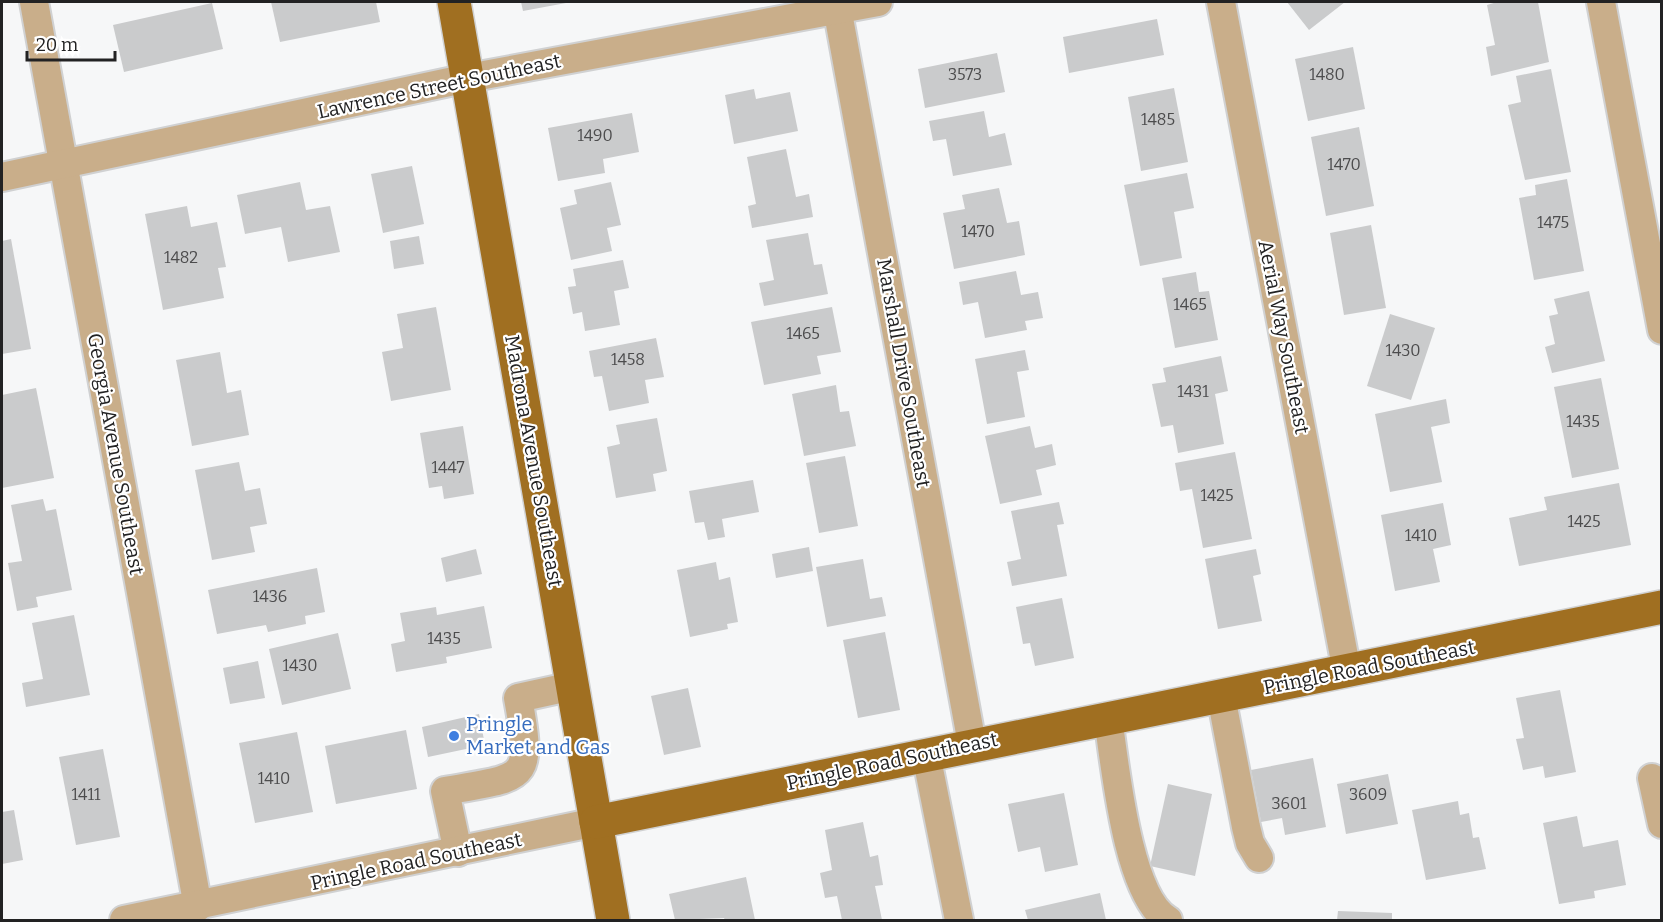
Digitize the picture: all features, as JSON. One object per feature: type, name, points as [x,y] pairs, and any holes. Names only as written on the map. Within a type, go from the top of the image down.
[{"type":"main road","name":"Madrona Avenue Southeast","points":[[454,2],[613,921]]},
{"type":"main road","name":"Pringle Road Southeast","points":[[596,822],[972,744],[1347,672],[1662,607]]},
{"type":"street","name":"Georgia Avenue Southeast","points":[[34,2],[198,907]]},
{"type":"street","name":"Lawrence Street Southeast","points":[[2,177],[64,166],[468,78],[837,6],[878,2]]},
{"type":"street","name":"Aerial Way Southeast","points":[[1221,2],[1347,672]]},
{"type":"street","points":[[1601,2],[1662,330]]},
{"type":"street","name":"Marshall Drive Southeast","points":[[837,6],[972,744]]},
{"type":"street","points":[[458,852],[445,791],[508,779],[521,770],[527,746],[518,698],[573,686]]},
{"type":"street","points":[[1221,696],[1246,827],[1250,843],[1259,858]]},
{"type":"street","points":[[1108,718],[1136,872],[1149,900],[1168,921]]},
{"type":"street","points":[[926,754],[959,921]]},
{"type":"street","points":[[1652,778],[1662,824]]},
{"type":"street","name":"Pringle Road Southeast","points":[[124,921],[596,822]]},
{"type":"building","points":[[271,2],[376,2],[380,22],[280,42]]},
{"type":"building","points":[[521,2],[566,2],[566,3],[523,11]]},
{"type":"building","points":[[1287,2],[1345,2],[1309,30]]},
{"type":"building","points":[[1497,2],[1538,2],[1549,62],[1491,76],[1486,47],[1495,45],[1487,5]]},
{"type":"building","points":[[212,3],[223,49],[124,72],[113,25]]},
{"type":"building","points":[[1157,19],[1164,55],[1069,73],[1063,37]]},
{"type":"building","points":[[1353,47],[1365,109],[1308,121],[1295,59]]},
{"type":"building","points":[[997,53],[1005,92],[925,108],[918,69]]},
{"type":"building","points":[[1551,69],[1571,172],[1525,180],[1508,105],[1521,102],[1516,76]]},
{"type":"building","points":[[1174,88],[1188,162],[1141,171],[1128,97]]},
{"type":"building","points":[[754,89],[756,99],[790,92],[798,131],[734,144],[725,95]]},
{"type":"building","points":[[984,111],[989,137],[1005,133],[1012,165],[953,176],[946,139],[933,141],[929,121]]},
{"type":"building","points":[[632,113],[639,152],[603,159],[605,173],[558,181],[548,128]]},
{"type":"building","points":[[1359,127],[1374,206],[1326,216],[1311,137]]},
{"type":"building","points":[[786,149],[796,197],[809,194],[813,217],[752,228],[748,206],[756,204],[747,157]]},
{"type":"building","points":[[412,166],[424,224],[383,233],[371,174]]},
{"type":"building","points":[[1187,173],[1194,208],[1174,212],[1182,258],[1140,266],[1124,185]]},
{"type":"building","points":[[1567,179],[1584,271],[1534,280],[1519,198],[1536,195],[1535,185]]},
{"type":"building","points":[[300,182],[306,210],[330,206],[340,252],[288,262],[281,227],[245,234],[237,195]]},
{"type":"building","points":[[611,182],[621,225],[607,228],[612,251],[571,260],[560,208],[577,204],[574,190]]},
{"type":"building","points":[[999,188],[1007,223],[1019,221],[1025,255],[954,269],[943,213],[965,209],[962,195]]},
{"type":"building","points":[[187,206],[191,227],[217,222],[226,267],[218,268],[224,298],[163,310],[145,214]]},
{"type":"building","points":[[1371,225],[1386,308],[1344,315],[1330,233]]},
{"type":"building","points":[[808,233],[814,265],[822,264],[828,294],[764,306],[759,283],[774,280],[766,240]]},
{"type":"building","points":[[419,236],[424,264],[394,269],[390,241]]},
{"type":"building","points":[[11,239],[31,349],[2,354],[2,241]]},
{"type":"building","points":[[623,260],[629,288],[614,291],[620,325],[585,331],[582,312],[573,314],[568,287],[576,286],[573,269]]},
{"type":"building","points":[[1016,271],[1021,295],[1038,292],[1043,318],[1025,321],[1027,330],[985,338],[978,302],[963,305],[959,282]]},
{"type":"building","points":[[1196,272],[1199,292],[1209,291],[1218,340],[1175,348],[1162,278]]},
{"type":"building","points":[[1589,291],[1605,361],[1552,373],[1545,347],[1555,344],[1549,316],[1558,314],[1554,299]]},
{"type":"building","points":[[436,307],[451,390],[391,401],[382,352],[403,348],[397,314]]},
{"type":"building","points":[[832,307],[841,352],[817,356],[821,374],[764,385],[751,322]]},
{"type":"building","points":[[1390,314],[1435,328],[1411,400],[1367,386]]},
{"type":"building","points":[[656,338],[664,377],[645,380],[649,403],[609,411],[602,376],[594,377],[589,351]]},
{"type":"building","points":[[1025,350],[1029,370],[1017,372],[1025,417],[987,424],[975,359]]},
{"type":"building","points":[[220,352],[227,393],[241,390],[249,435],[192,446],[176,360]]},
{"type":"building","points":[[1221,356],[1228,391],[1215,394],[1224,444],[1178,453],[1173,425],[1161,427],[1152,384],[1166,382],[1163,368]]},
{"type":"building","points":[[1601,378],[1619,469],[1572,478],[1554,387]]},
{"type":"building","points":[[836,385],[840,412],[849,411],[856,446],[804,456],[792,394]]},
{"type":"building","points":[[36,388],[54,478],[2,488],[2,395]]},
{"type":"building","points":[[1446,399],[1450,423],[1431,427],[1442,482],[1390,492],[1375,414]]},
{"type":"building","points":[[657,418],[667,471],[653,474],[656,491],[616,498],[607,447],[620,444],[616,425]]},
{"type":"building","points":[[463,426],[474,494],[444,499],[442,486],[429,488],[420,433]]},
{"type":"building","points":[[1030,426],[1035,448],[1052,444],[1056,465],[1036,470],[1042,495],[1000,504],[985,436]]},
{"type":"building","points":[[1235,452],[1252,539],[1203,548],[1192,489],[1180,491],[1175,463]]},
{"type":"building","points":[[845,456],[858,526],[819,533],[806,463]]},
{"type":"building","points":[[239,462],[245,491],[260,488],[267,524],[250,527],[255,552],[212,560],[195,470]]},
{"type":"building","points":[[753,480],[759,512],[722,519],[725,537],[708,540],[704,522],[695,523],[689,491]]},
{"type":"building","points":[[1619,483],[1631,545],[1519,566],[1509,518],[1547,510],[1544,497]]},
{"type":"building","points":[[43,499],[46,511],[56,509],[72,590],[36,597],[38,607],[17,611],[8,563],[22,561],[11,505]]},
{"type":"building","points":[[1059,502],[1064,524],[1057,525],[1067,576],[1012,586],[1007,562],[1021,559],[1011,511]]},
{"type":"building","points":[[1443,503],[1451,545],[1433,549],[1440,582],[1395,591],[1381,515]]},
{"type":"building","points":[[809,547],[813,571],[776,578],[772,554]]},
{"type":"building","points":[[476,549],[482,574],[446,582],[441,558]]},
{"type":"building","points":[[1256,549],[1261,574],[1253,576],[1262,621],[1218,629],[1205,559]]},
{"type":"building","points":[[863,559],[870,599],[882,597],[886,616],[827,627],[816,567]]},
{"type":"building","points":[[716,562],[719,580],[730,577],[738,622],[727,624],[728,629],[690,637],[677,570]]},
{"type":"building","points":[[317,568],[325,612],[305,616],[306,624],[268,632],[266,625],[217,634],[208,590]]},
{"type":"building","points":[[1062,598],[1074,658],[1035,666],[1030,643],[1023,644],[1016,607]]},
{"type":"building","points":[[484,606],[492,648],[446,657],[447,663],[396,672],[391,644],[405,641],[400,613],[436,607],[437,615]]},
{"type":"building","points":[[74,615],[90,695],[26,707],[22,683],[43,679],[32,623]]},
{"type":"building","points":[[885,632],[900,710],[858,718],[843,640]]},
{"type":"building","points":[[338,633],[351,689],[282,705],[269,649]]},
{"type":"building","points":[[258,661],[265,698],[230,704],[223,668]]},
{"type":"building","points":[[688,688],[701,747],[664,755],[651,696]]},
{"type":"building","points":[[1560,690],[1576,772],[1545,778],[1543,766],[1523,770],[1516,739],[1524,738],[1516,698]]},
{"type":"building","name":"Pringle Market and Gas","points":[[479,714],[485,745],[428,757],[422,727]]},
{"type":"building","points":[[406,730],[417,789],[336,804],[325,746]]},
{"type":"building","points":[[297,732],[313,812],[255,823],[239,743]]},
{"type":"building","points":[[103,749],[120,837],[76,845],[59,757]]},
{"type":"building","points":[[1313,758],[1326,827],[1285,835],[1282,818],[1261,822],[1251,770]]},
{"type":"building","points":[[1388,774],[1398,824],[1346,834],[1337,784]]},
{"type":"building","points":[[1168,784],[1212,794],[1195,876],[1150,866]]},
{"type":"building","points":[[1064,793],[1078,865],[1045,872],[1040,847],[1018,852],[1008,804]]},
{"type":"building","points":[[1458,801],[1460,815],[1469,813],[1473,838],[1479,837],[1486,869],[1426,880],[1412,810]]},
{"type":"building","points":[[14,810],[23,860],[2,864],[2,812]]},
{"type":"building","points":[[1577,816],[1583,847],[1618,840],[1626,885],[1594,891],[1595,898],[1559,904],[1543,823]]},
{"type":"building","points":[[863,822],[870,857],[878,855],[883,885],[875,886],[882,920],[842,920],[837,896],[825,898],[820,873],[832,870],[825,830]]},
{"type":"building","points":[[746,877],[755,920],[725,920],[724,918],[675,920],[669,894]]},
{"type":"building","points":[[1100,893],[1106,920],[1028,920],[1025,910]]},
{"type":"building","points":[[1338,911],[1392,913],[1392,920],[1337,920]]},
{"type":"place","name":"Pringle Market and Gas","points":[[454,736]]}]
